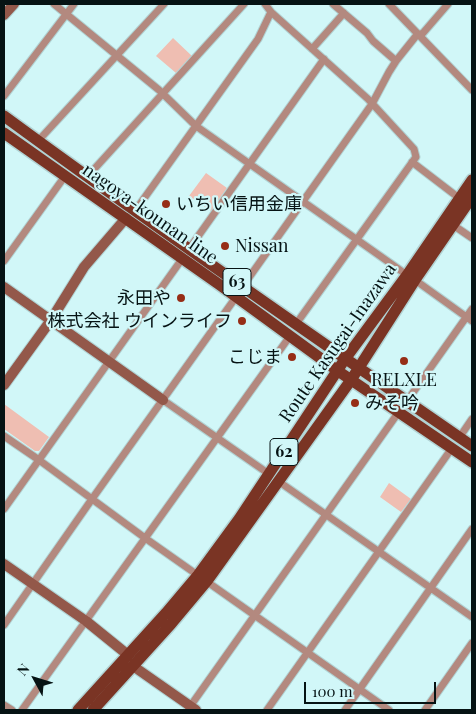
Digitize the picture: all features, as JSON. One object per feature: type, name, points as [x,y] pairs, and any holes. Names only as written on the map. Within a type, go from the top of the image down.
[{"type":"main road","name":"nagoya-kounan line","points":[[4,116],[189,249],[472,446]]},
{"type":"main road","name":"nagoya-kounan line","points":[[4,134],[126,218],[338,371],[472,462]]},
{"type":"main road","name":"Route Kasugai-Inazawa","points":[[93,710],[133,666],[202,578],[239,519],[351,380],[459,198],[472,180]]},
{"type":"main road","name":"Route Kasugai-Inazawa","points":[[274,477],[345,359],[454,224],[472,197]]},
{"type":"main road","name":"Route Kasugai-Inazawa","points":[[78,710],[166,613],[202,578]]},
{"type":"street","points":[[4,15],[14,4]]},
{"type":"street","points":[[54,4],[162,93],[196,126],[469,319]]},
{"type":"street","points":[[4,96],[74,4]]},
{"type":"street","points":[[38,141],[164,4]]},
{"type":"street","points":[[87,177],[244,4]]},
{"type":"street","points":[[265,4],[271,12],[368,99],[414,149],[416,157],[296,324]]},
{"type":"street","points":[[333,4],[396,61]]},
{"type":"street","points":[[388,4],[472,90]]},
{"type":"street","points":[[243,286],[372,104],[396,61],[416,36],[423,33],[448,4]]},
{"type":"street","points":[[136,211],[258,39],[271,12]]},
{"type":"street","points":[[312,49],[344,13]]},
{"type":"street","points":[[189,249],[324,59]]},
{"type":"street","points":[[412,162],[459,198]]},
{"type":"street","points":[[4,261],[65,176]]},
{"type":"street","points":[[4,385],[51,320],[84,267],[126,218]]},
{"type":"street","points":[[454,224],[472,238]]},
{"type":"street","points":[[4,509],[182,259]]},
{"type":"street","points":[[4,287],[472,617]]},
{"type":"street","points":[[4,625],[236,297]]},
{"type":"street","points":[[407,401],[469,319],[472,309]]},
{"type":"street","points":[[22,710],[290,336]]},
{"type":"street","points":[[133,666],[191,709],[398,413]]},
{"type":"street","points":[[459,438],[472,419]]},
{"type":"street","points":[[4,436],[389,710]]},
{"type":"street","points":[[267,710],[452,448]]},
{"type":"street","points":[[345,710],[472,529]]},
{"type":"street","points":[[4,564],[86,621],[128,655]]},
{"type":"street","points":[[425,710],[472,643]]},
{"type":"street","points":[[4,704],[12,710]]},
{"type":"shaded area","points":[[173,38],[192,56],[176,73],[156,56]]},
{"type":"shaded area","points":[[206,173],[227,188],[211,211],[189,196]]},
{"type":"shaded area","points":[[4,404],[49,437],[39,451],[35,451],[4,429]]},
{"type":"shaded area","points":[[389,483],[411,499],[401,512],[380,497]]},
{"type":"place","name":"いちい信用金庫","points":[[166,204]]},
{"type":"place","name":"Nissan","points":[[225,246]]},
{"type":"place","name":"永田や","points":[[181,298]]},
{"type":"place","name":"株式会社 ウインライフ","points":[[242,321]]},
{"type":"place","name":"こじま","points":[[292,357]]},
{"type":"place","name":"RELXLE","points":[[404,361]]},
{"type":"place","name":"みそ吟","points":[[355,403]]}]
